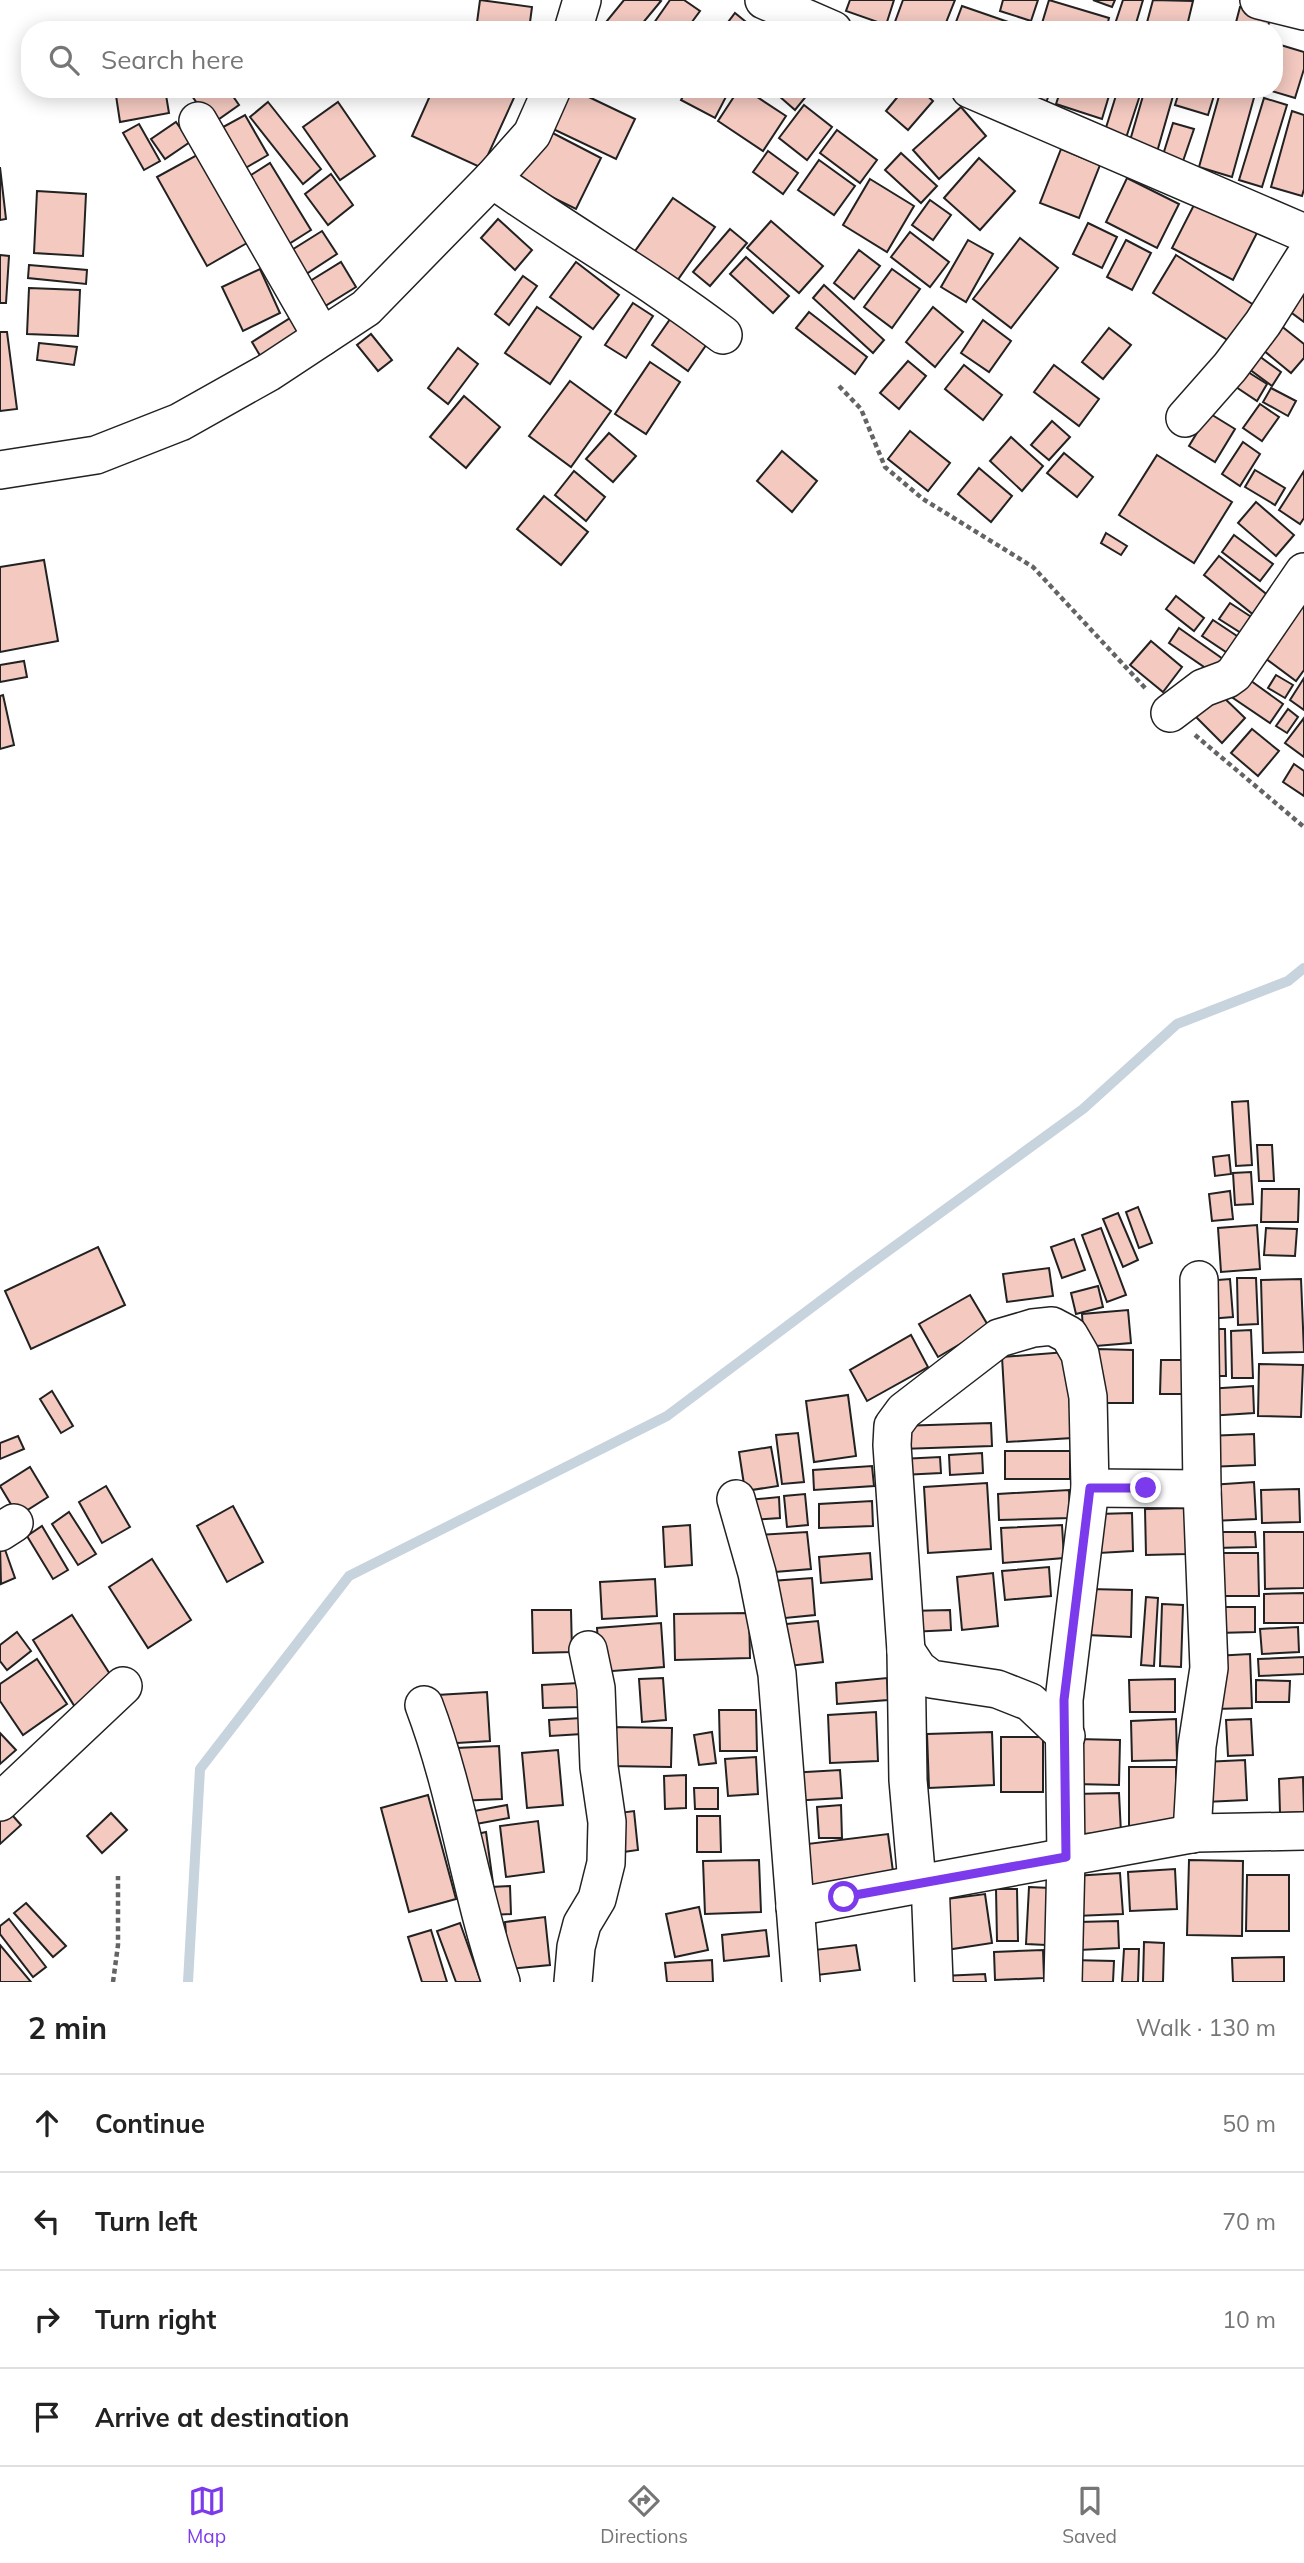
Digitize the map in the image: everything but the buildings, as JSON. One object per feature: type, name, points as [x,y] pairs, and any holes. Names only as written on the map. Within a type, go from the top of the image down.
[{"type":"street","points":[[576,21],[582,0]]},
{"type":"street","points":[[764,0],[812,21]]},
{"type":"street","points":[[1258,0],[1304,11]]},
{"type":"street","points":[[0,470],[96,456],[180,422],[269,372],[366,308],[492,179],[532,134],[548,98]]},
{"type":"street","points":[[991,98],[1304,233]]},
{"type":"street","points":[[198,121],[322,337]]},
{"type":"street","points":[[492,179],[693,312],[723,335]]},
{"type":"street","points":[[1185,418],[1230,367],[1263,323],[1304,258]]},
{"type":"street","points":[[1170,713],[1203,688],[1234,674],[1304,572]]},
{"type":"street","points":[[1192,1834],[1198,1746],[1209,1668],[1202,1489],[1199,1280]]},
{"type":"street","points":[[934,1982],[924,1882],[908,1780],[906,1651],[893,1426],[904,1411],[999,1338],[1033,1328],[1052,1326],[1069,1335],[1080,1354],[1088,1397],[1090,1488],[1064,1700],[1066,1857],[1063,1982]]},
{"type":"street","points":[[1090,1488],[1202,1489]]},
{"type":"street","points":[[736,1499],[757,1573],[777,1674],[801,1982]]},
{"type":"street","points":[[573,1982],[576,1947],[582,1924],[597,1899],[607,1863],[607,1822],[599,1767],[596,1688],[588,1650]]},
{"type":"street","points":[[906,1651],[918,1669],[932,1679],[996,1689],[1030,1702],[1066,1735]]},
{"type":"street","points":[[0,1802],[123,1686]]},
{"type":"street","points":[[424,1705],[438,1742],[487,1939],[501,1982]]},
{"type":"street","points":[[794,1907],[1192,1834],[1304,1831]]},
{"type":"path","points":[[839,386],[860,409],[885,467],[923,499],[1032,567],[1170,713],[1222,761],[1304,827]]},
{"type":"path","points":[[113,1982],[118,1945],[118,1875]]},
{"type":"waterway","points":[[188,1982],[200,1769],[349,1576],[667,1416],[1083,1109],[1177,1024],[1288,981],[1304,968]]},
{"type":"route","points":[[844,1897],[1066,1857],[1064,1700],[1090,1488],[1146,1488]]}]
